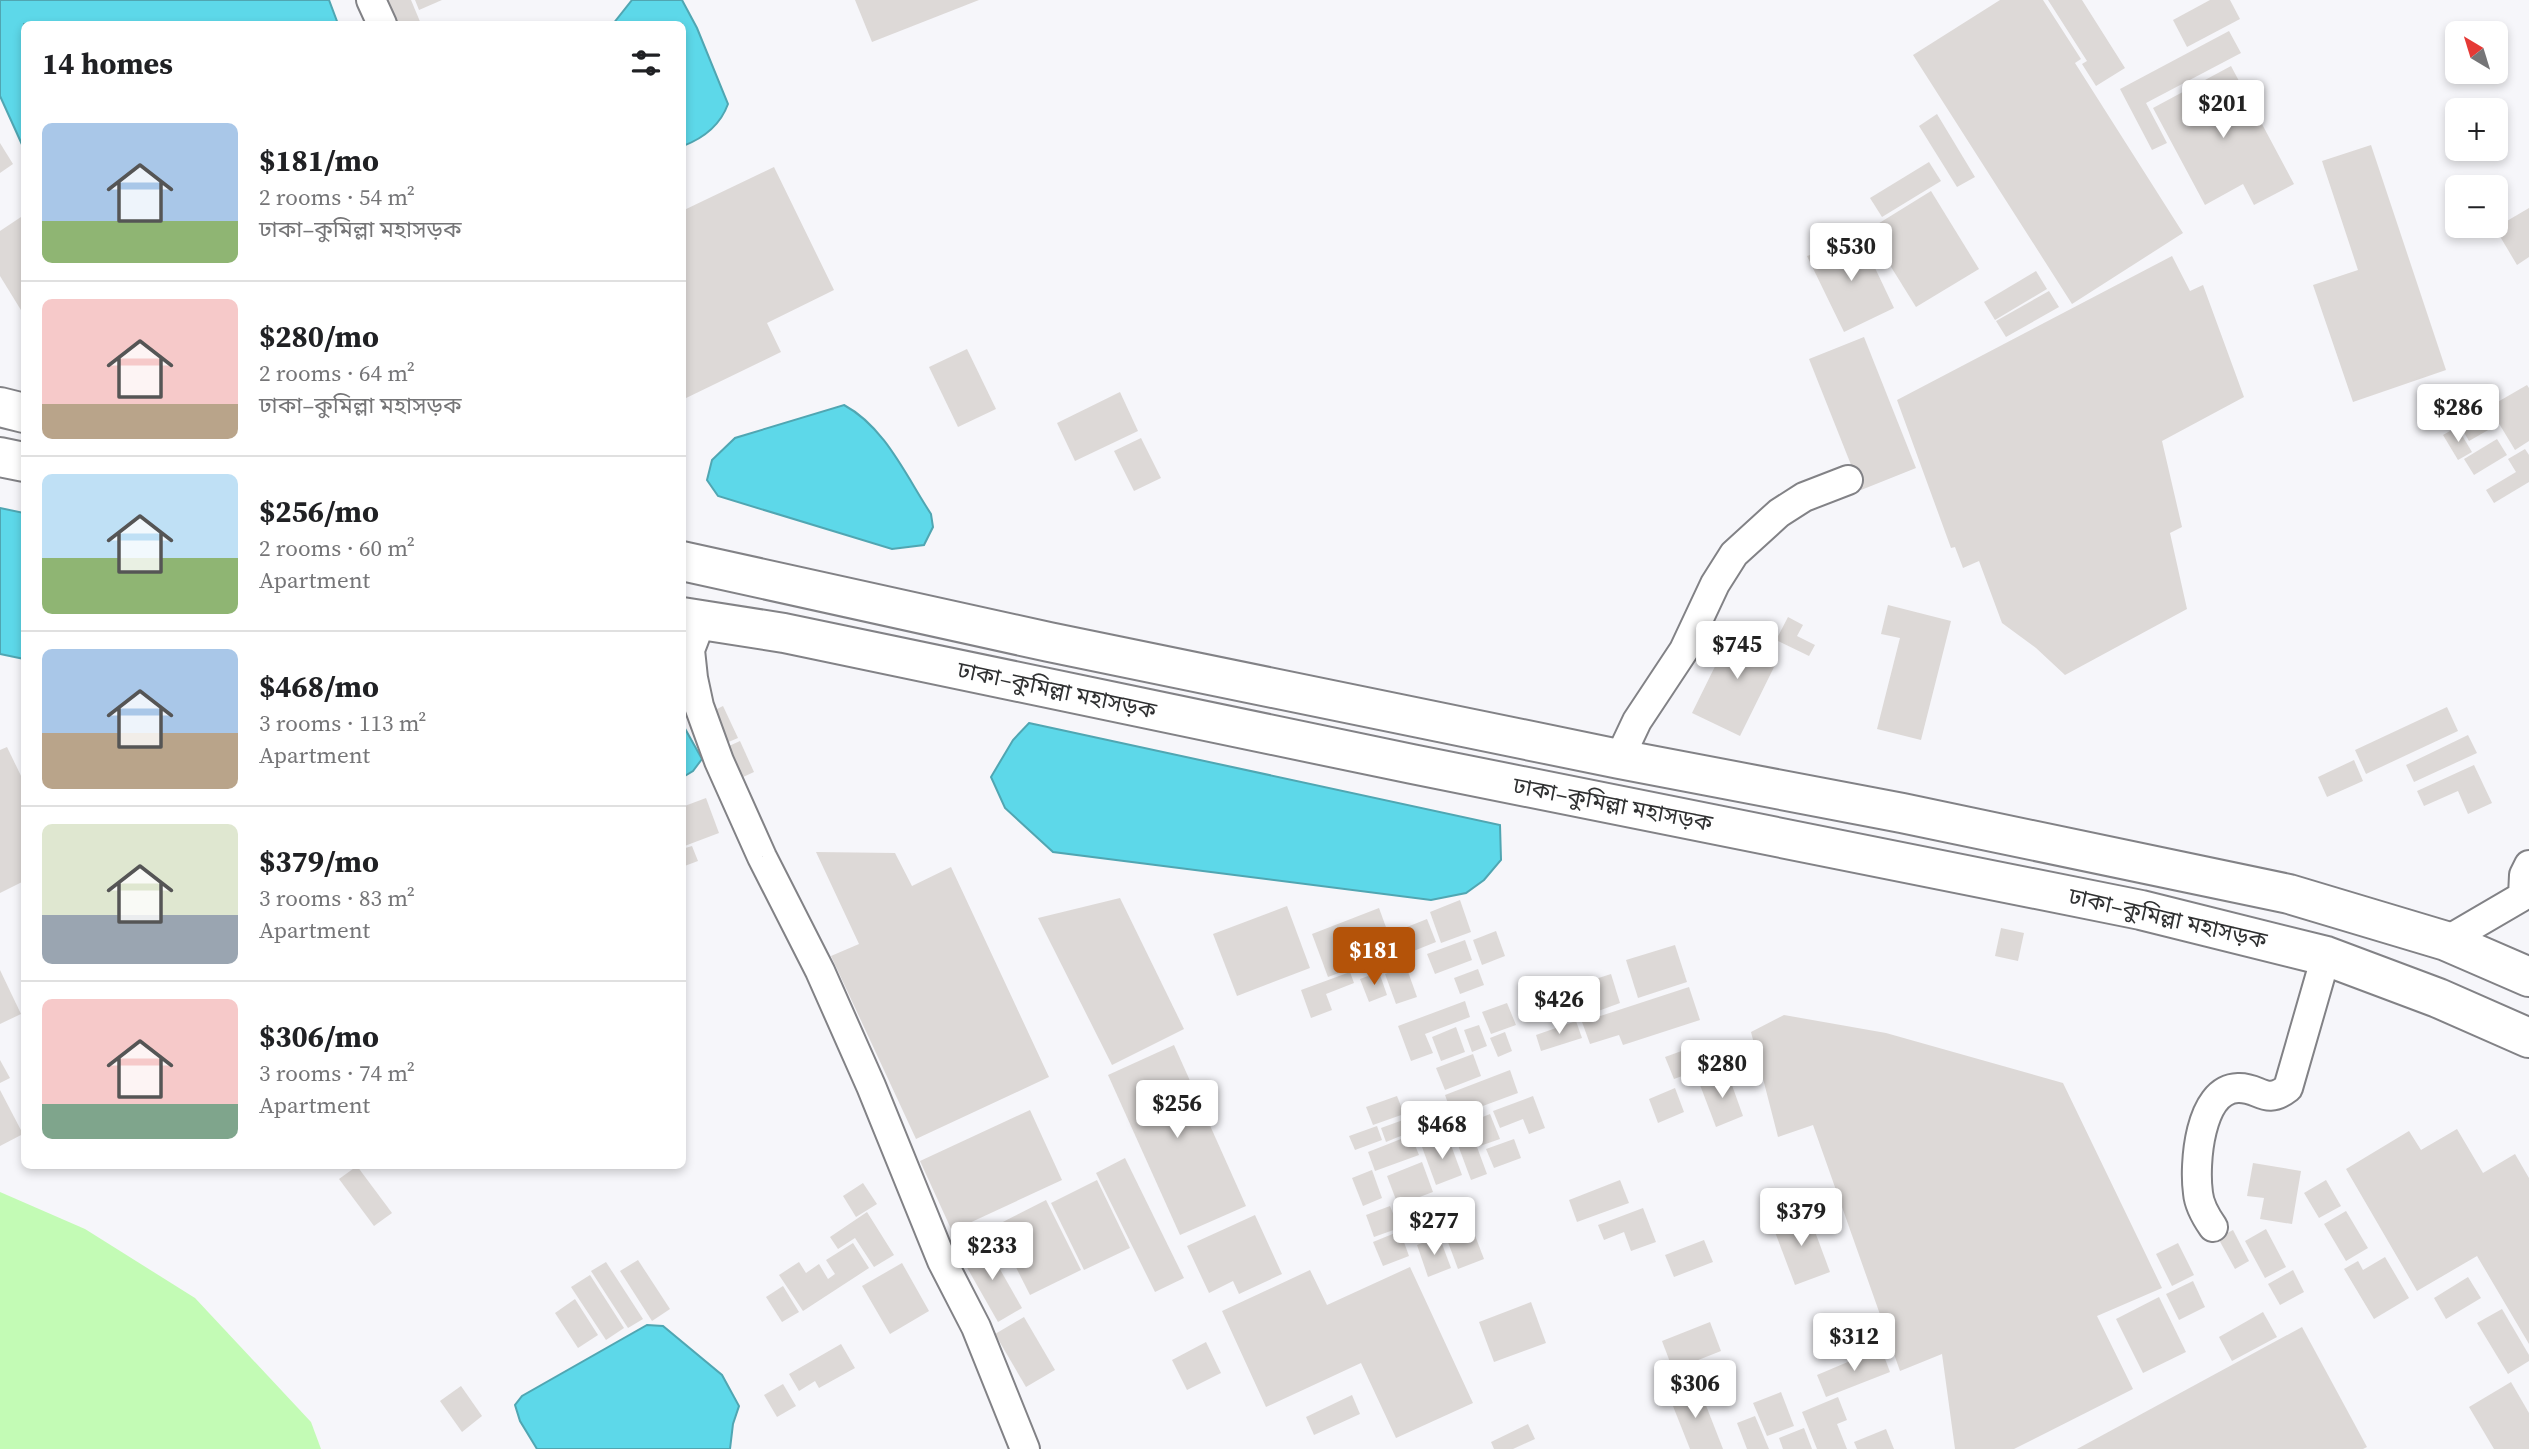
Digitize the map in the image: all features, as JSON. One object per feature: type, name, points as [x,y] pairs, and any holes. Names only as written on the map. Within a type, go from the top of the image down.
[{"type":"highway","points":[[0,407],[21,412]]},
{"type":"highway","points":[[0,457],[21,461]]},
{"type":"highway","name":"ঢাকা–কুমিল্লা মহাসড়ক","points":[[686,562],[1049,642],[1619,759],[1902,813],[2289,894],[2446,941],[2529,977]]},
{"type":"highway","name":"ঢাকা–কুমিল্লা মহাসড়ক","points":[[692,619],[784,633],[1412,764],[2141,910],[2326,956],[2438,998],[2529,1038]]},
{"type":"street","points":[[371,0],[381,21]]},
{"type":"street","points":[[1619,759],[1637,721],[1684,650],[1715,584],[1734,554],[1779,513],[1804,497],[1848,480]]},
{"type":"street","points":[[692,619],[690,650],[693,678],[699,706],[719,761],[762,857],[826,984],[942,1261],[976,1327],[1025,1449]]},
{"type":"street","points":[[2446,941],[2523,896],[2524,875],[2529,865]]},
{"type":"street","points":[[2213,1227],[2198,1196],[2196,1164],[2205,1117],[2215,1099],[2223,1092],[2238,1087],[2278,1096],[2288,1088],[2326,956]]},
{"type":"green space","points":[[0,1192],[85,1229],[195,1298],[311,1422],[321,1449],[0,1449]]},
{"type":"water","points":[[0,0],[329,0],[337,21],[21,21],[21,142],[0,96]]},
{"type":"water","points":[[632,0],[682,0],[697,28],[728,104],[721,119],[710,130],[686,145],[686,21],[615,21]]},
{"type":"water","points":[[844,405],[858,414],[883,439],[931,514],[933,527],[924,545],[892,549],[718,496],[707,480],[712,460],[735,438]]},
{"type":"water","points":[[0,508],[21,512],[21,658],[0,654]]},
{"type":"water","points":[[1029,723],[1500,825],[1501,860],[1484,880],[1466,893],[1431,900],[1053,852],[1005,808],[991,777],[1013,740]]},
{"type":"water","points":[[686,730],[702,759],[686,775]]},
{"type":"water","points":[[647,1325],[663,1326],[722,1375],[739,1406],[733,1424],[730,1449],[537,1449],[520,1421],[515,1405],[522,1396]]},
{"type":"building","points":[[385,0],[411,0],[420,21],[395,21]]},
{"type":"building","points":[[415,0],[442,0],[419,10]]},
{"type":"building","points":[[855,0],[979,0],[872,42]]},
{"type":"building","points":[[2000,0],[2043,0],[2081,59],[2075,63],[2183,233],[2072,304],[1913,55]]},
{"type":"building","points":[[2048,0],[2082,0],[2125,68],[2096,86],[2082,64],[2087,61]]},
{"type":"building","points":[[2210,0],[2230,0],[2240,19],[2187,47],[2173,20]]},
{"type":"building","points":[[2229,31],[2241,53],[2146,103],[2167,143],[2152,150],[2120,89]]},
{"type":"building","points":[[2231,66],[2294,184],[2254,205],[2243,184],[2205,205],[2153,108]]},
{"type":"building","points":[[1937,114],[1975,177],[1957,187],[1919,126]]},
{"type":"building","points":[[0,143],[13,164],[0,173]]},
{"type":"building","points":[[2371,145],[2446,370],[2353,402],[2313,285],[2358,270],[2322,161]]},
{"type":"building","points":[[1929,162],[1941,181],[1882,217],[1870,198]]},
{"type":"building","points":[[774,167],[834,290],[767,323],[781,352],[686,398],[686,209]]},
{"type":"building","points":[[1931,191],[1979,269],[1916,307],[1868,230]]},
{"type":"building","points":[[2529,208],[2529,257],[2517,265],[2501,238],[2508,238],[2508,220]]},
{"type":"building","points":[[21,217],[21,310],[0,276],[0,231]]},
{"type":"building","points":[[1858,232],[1894,308],[1844,332],[1807,256],[1834,247]]},
{"type":"building","points":[[2172,256],[2190,291],[2203,285],[2244,397],[2162,441],[2182,527],[2170,533],[2187,609],[2065,675],[2036,648],[2002,623],[1979,561],[1963,568],[1955,547],[1951,548],[1897,400]]},
{"type":"building","points":[[2036,271],[2047,289],[1995,320],[1984,302]]},
{"type":"building","points":[[2049,291],[2059,307],[2006,337],[1996,321]]},
{"type":"building","points":[[1864,337],[1916,468],[1861,490],[1809,359]]},
{"type":"building","points":[[967,349],[996,409],[958,427],[929,367]]},
{"type":"building","points":[[2527,385],[2529,441],[2515,450],[2489,407]]},
{"type":"building","points":[[1120,392],[1138,431],[1075,461],[1057,423]]},
{"type":"building","points":[[2477,407],[2490,429],[2469,441],[2457,420]]},
{"type":"building","points":[[2457,427],[2472,452],[2458,460],[2443,435]]},
{"type":"building","points":[[1141,438],[1161,478],[1134,491],[1114,451]]},
{"type":"building","points":[[2497,439],[2507,455],[2474,475],[2464,459]]},
{"type":"building","points":[[2525,449],[2529,455],[2529,482],[2494,503],[2486,490],[2516,472],[2508,459]]},
{"type":"building","points":[[1888,605],[1951,621],[1921,740],[1877,729],[1900,638],[1881,634]]},
{"type":"building","points":[[1788,617],[1803,625],[1797,636],[1815,645],[1809,656],[1776,640]]},
{"type":"building","points":[[1751,621],[1772,631],[1761,654],[1777,661],[1740,736],[1692,713],[1729,638],[1740,644]]},
{"type":"building","points":[[723,706],[738,738],[719,746],[705,715]]},
{"type":"building","points":[[2447,707],[2458,731],[2366,774],[2355,750]]},
{"type":"building","points":[[2468,735],[2477,753],[2414,782],[2406,765]]},
{"type":"building","points":[[740,741],[754,772],[730,783],[716,752]]},
{"type":"building","points":[[7,747],[21,776],[21,882],[0,893],[0,750]]},
{"type":"building","points":[[2354,760],[2363,781],[2327,797],[2318,777]]},
{"type":"building","points":[[2474,765],[2492,803],[2468,814],[2458,791],[2424,806],[2417,791]]},
{"type":"building","points":[[706,798],[719,833],[686,845],[686,806]]},
{"type":"building","points":[[692,846],[698,861],[686,866],[686,848]]},
{"type":"building","points":[[816,852],[895,853],[912,886],[951,867],[1049,1077],[916,1139],[831,956],[859,944]]},
{"type":"building","points":[[1120,898],[1184,1029],[1112,1065],[1038,918]]},
{"type":"building","points":[[1460,900],[1471,932],[1441,943],[1430,912]]},
{"type":"building","points":[[1287,906],[1310,968],[1237,996],[1213,934]]},
{"type":"building","points":[[1379,908],[1395,952],[1328,977],[1312,934]]},
{"type":"building","points":[[1427,919],[1436,942],[1406,954],[1397,931]]},
{"type":"building","points":[[2001,928],[2024,933],[2018,961],[1995,956]]},
{"type":"building","points":[[1496,931],[1505,956],[1482,965],[1473,940]]},
{"type":"building","points":[[1465,940],[1472,960],[1435,974],[1427,954]]},
{"type":"building","points":[[1675,945],[1687,982],[1638,998],[1626,960]]},
{"type":"building","points":[[1406,966],[1417,997],[1396,1004],[1385,974]]},
{"type":"building","points":[[1478,969],[1484,985],[1460,994],[1454,978]]},
{"type":"building","points":[[0,970],[21,1014],[0,1024]]},
{"type":"building","points":[[1350,972],[1354,983],[1326,994],[1332,1010],[1311,1018],[1301,990]]},
{"type":"building","points":[[1379,972],[1387,995],[1369,1002],[1360,979]]},
{"type":"building","points":[[1611,974],[1620,1003],[1590,1014],[1580,984]]},
{"type":"building","points":[[1689,987],[1700,1020],[1623,1045],[1619,1035],[1590,1044],[1582,1022]]},
{"type":"building","points":[[1465,1001],[1470,1017],[1425,1034],[1433,1053],[1411,1061],[1398,1026]]},
{"type":"building","points":[[1507,1003],[1516,1025],[1491,1034],[1482,1012]]},
{"type":"building","points":[[1784,1015],[1886,1033],[2063,1083],[2162,1288],[2097,1316],[2133,1389],[2014,1449],[1955,1449],[1942,1354],[1900,1371],[1813,1125],[1778,1137],[1751,1032]]},
{"type":"building","points":[[1576,1021],[1582,1038],[1541,1051],[1536,1035]]},
{"type":"building","points":[[1479,1025],[1487,1046],[1472,1052],[1464,1030]]},
{"type":"building","points":[[1456,1027],[1465,1052],[1441,1061],[1432,1037]]},
{"type":"building","points":[[1505,1032],[1512,1051],[1498,1057],[1490,1038]]},
{"type":"building","points":[[1709,1041],[1718,1063],[1674,1079],[1665,1057]]},
{"type":"building","points":[[1174,1045],[1246,1206],[1180,1235],[1108,1075]]},
{"type":"building","points":[[1473,1054],[1481,1076],[1445,1090],[1436,1068]]},
{"type":"building","points":[[0,1060],[10,1078],[0,1083]]},
{"type":"building","points":[[1510,1070],[1518,1093],[1453,1117],[1445,1095]]},
{"type":"building","points":[[1728,1074],[1743,1116],[1716,1127],[1700,1085]]},
{"type":"building","points":[[1675,1088],[1684,1112],[1658,1123],[1649,1099]]},
{"type":"building","points":[[0,1090],[21,1135],[0,1146]]},
{"type":"building","points":[[1397,1096],[1404,1114],[1373,1125],[1366,1107]]},
{"type":"building","points":[[1533,1096],[1545,1128],[1529,1134],[1523,1119],[1500,1128],[1493,1111]]},
{"type":"building","points":[[1030,1110],[1062,1180],[952,1231],[920,1161]]},
{"type":"building","points":[[1490,1114],[1500,1139],[1477,1147],[1487,1174],[1471,1180],[1452,1129]]},
{"type":"building","points":[[1403,1120],[1408,1133],[1386,1142],[1381,1128]]},
{"type":"building","points":[[1377,1126],[1382,1140],[1355,1150],[1349,1136]]},
{"type":"building","points":[[2457,1129],[2483,1173],[2515,1154],[2529,1178],[2529,1344],[2477,1256],[2417,1291],[2346,1169],[2409,1131],[2421,1150]]},
{"type":"building","points":[[1411,1135],[1419,1155],[1375,1171],[1368,1152]]},
{"type":"building","points":[[1448,1137],[1462,1175],[1436,1185],[1422,1147]]},
{"type":"building","points":[[1514,1139],[1521,1158],[1494,1168],[1486,1149]]},
{"type":"building","points":[[1125,1158],[1184,1278],[1155,1292],[1096,1173]]},
{"type":"building","points":[[1422,1162],[1433,1192],[1398,1205],[1387,1176]]},
{"type":"building","points":[[2253,1163],[2301,1171],[2292,1224],[2260,1219],[2264,1198],[2247,1196]]},
{"type":"building","points":[[353,1169],[359,1169],[392,1213],[374,1226],[339,1179]]},
{"type":"building","points":[[1372,1170],[1382,1198],[1363,1206],[1352,1178]]},
{"type":"building","points":[[1097,1180],[1130,1248],[1084,1270],[1051,1203]]},
{"type":"building","points":[[1620,1180],[1629,1203],[1577,1222],[1569,1200]]},
{"type":"building","points":[[2326,1180],[2341,1206],[2319,1218],[2304,1193]]},
{"type":"building","points":[[863,1183],[877,1204],[856,1217],[843,1196]]},
{"type":"building","points":[[1046,1200],[1081,1270],[1030,1295],[995,1226]]},
{"type":"building","points":[[1390,1206],[1399,1228],[1374,1237],[1366,1215]]},
{"type":"building","points":[[1643,1208],[1656,1242],[1631,1251],[1624,1232],[1604,1240],[1598,1225]]},
{"type":"building","points":[[1807,1210],[1830,1272],[1795,1285],[1772,1224]]},
{"type":"building","points":[[2346,1211],[2368,1248],[2346,1261],[2324,1224]]},
{"type":"building","points":[[867,1212],[894,1255],[874,1267],[855,1238],[838,1249],[830,1237]]},
{"type":"building","points":[[1255,1215],[1282,1274],[1239,1294],[1233,1281],[1209,1293],[1187,1246]]},
{"type":"building","points":[[1471,1225],[1484,1259],[1458,1269],[1445,1234]]},
{"type":"building","points":[[2266,1229],[2286,1267],[2265,1278],[2245,1241]]},
{"type":"building","points":[[2233,1230],[2249,1261],[2235,1269],[2218,1238]]},
{"type":"building","points":[[1400,1231],[1409,1256],[1383,1266],[1373,1242]]},
{"type":"building","points":[[1439,1236],[1451,1268],[1428,1277],[1417,1245]]},
{"type":"building","points":[[1704,1240],[1713,1262],[1674,1277],[1665,1255]]},
{"type":"building","points":[[853,1243],[869,1268],[803,1311],[779,1275],[799,1262],[806,1273],[819,1264],[828,1279],[835,1274],[826,1260]]},
{"type":"building","points":[[985,1243],[1022,1308],[998,1322],[961,1257]]},
{"type":"building","points":[[2178,1243],[2194,1275],[2172,1286],[2156,1254]]},
{"type":"building","points":[[2385,1257],[2409,1298],[2374,1319],[2344,1269],[2358,1261],[2363,1270]]},
{"type":"building","points":[[638,1260],[670,1309],[652,1321],[620,1271]]},
{"type":"building","points":[[606,1262],[643,1319],[628,1328],[591,1271]]},
{"type":"building","points":[[902,1263],[929,1311],[890,1334],[862,1286]]},
{"type":"building","points":[[1410,1267],[1473,1403],[1396,1438],[1361,1363],[1266,1407],[1222,1311],[1310,1270],[1327,1305]]},
{"type":"building","points":[[2293,1270],[2304,1292],[2280,1305],[2268,1284]]},
{"type":"building","points":[[590,1275],[624,1328],[606,1340],[571,1287]]},
{"type":"building","points":[[2468,1277],[2481,1298],[2446,1319],[2434,1298]]},
{"type":"building","points":[[2193,1281],[2205,1307],[2179,1320],[2166,1294]]},
{"type":"building","points":[[783,1286],[799,1312],[782,1322],[766,1297]]},
{"type":"building","points":[[2159,1297],[2186,1352],[2143,1373],[2116,1319]]},
{"type":"building","points":[[575,1299],[598,1335],[578,1348],[555,1313]]},
{"type":"building","points":[[1531,1302],[1546,1343],[1494,1362],[1479,1322]]},
{"type":"building","points":[[2502,1309],[2529,1355],[2529,1361],[2508,1374],[2477,1323]]},
{"type":"building","points":[[2263,1312],[2277,1337],[2232,1361],[2219,1337]]},
{"type":"building","points":[[1024,1317],[1055,1370],[1026,1387],[995,1334]]},
{"type":"building","points":[[1710,1322],[1721,1351],[1673,1370],[1662,1341]]},
{"type":"building","points":[[2302,1327],[2367,1447],[2077,1449]]},
{"type":"building","points":[[1206,1342],[1221,1373],[1187,1390],[1172,1360]]},
{"type":"building","points":[[841,1344],[855,1368],[819,1388],[815,1381],[799,1391],[789,1374]]},
{"type":"building","points":[[1881,1348],[1890,1372],[1826,1397],[1817,1375]]},
{"type":"building","points":[[2511,1382],[2529,1413],[2529,1449],[2494,1449],[2469,1407]]},
{"type":"building","points":[[783,1384],[796,1406],[777,1417],[764,1395]]},
{"type":"building","points":[[1698,1385],[1723,1449],[1690,1449],[1669,1396]]},
{"type":"building","points":[[461,1386],[482,1416],[462,1432],[440,1401]]},
{"type":"building","points":[[1781,1392],[1794,1426],[1767,1436],[1753,1403]]},
{"type":"building","points":[[1352,1395],[1360,1414],[1314,1435],[1306,1417]]},
{"type":"building","points":[[1838,1397],[1847,1420],[1837,1424],[1847,1449],[1817,1449],[1802,1412]]},
{"type":"building","points":[[1755,1416],[1769,1449],[1747,1449],[1737,1423]]},
{"type":"building","points":[[1528,1424],[1535,1439],[1513,1449],[1494,1449],[1491,1442]]},
{"type":"building","points":[[1804,1428],[1812,1449],[1783,1449],[1779,1438]]},
{"type":"building","points":[[1886,1429],[1894,1449],[1857,1449],[1854,1442]]}]
